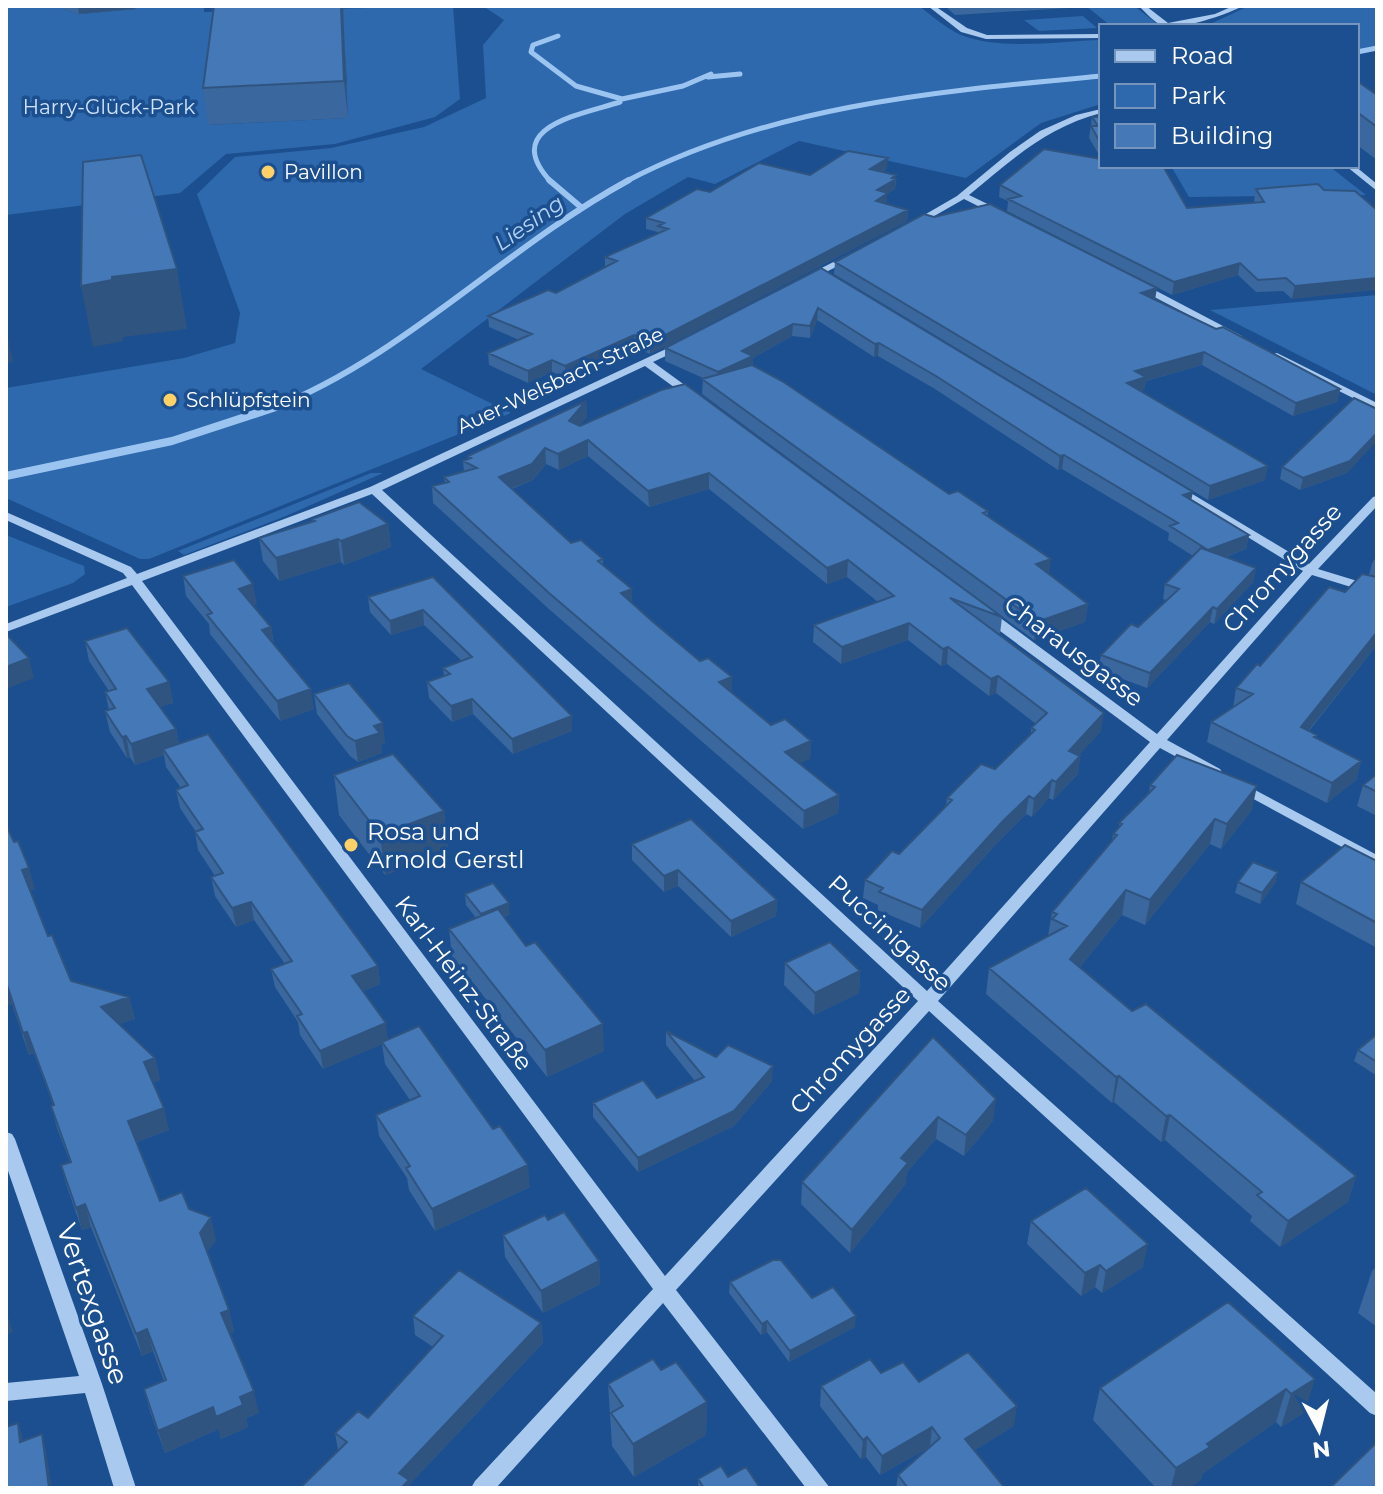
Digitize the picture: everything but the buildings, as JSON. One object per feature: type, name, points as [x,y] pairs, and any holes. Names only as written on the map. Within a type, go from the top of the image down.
[{"type":"street","points":[[931,6],[964,30],[986,37],[1099,36]]},
{"type":"street","points":[[1142,6],[1166,24]]},
{"type":"street","points":[[1173,24],[1217,16],[1239,6]]},
{"type":"street","points":[[896,235],[963,195],[1030,138],[1064,120],[1099,111]]},
{"type":"street","points":[[1352,168],[1377,188]]},
{"type":"street","points":[[963,195],[1015,222]]},
{"type":"street","points":[[793,286],[858,253]]},
{"type":"street","points":[[819,272],[833,280]]},
{"type":"street","points":[[1134,283],[1243,339]]},
{"type":"street","name":"Auer-Welsbach-Straße","points":[[6,628],[374,489],[648,363],[687,342]]},
{"type":"street","points":[[1270,352],[1377,407]]},
{"type":"street","points":[[648,363],[699,401]]},
{"type":"street","points":[[1160,479],[1310,570],[1377,591]]},
{"type":"street","name":"Puccinigasse","points":[[374,489],[928,1001],[1377,1407]]},
{"type":"street","name":"Chromygasse","points":[[482,1488],[928,1001],[1310,570],[1377,499]]},
{"type":"street","name":"Karl-Heinz-Straße","points":[[6,516],[127,570],[663,1288],[819,1488]]},
{"type":"street","name":"Charausgasse","points":[[980,609],[1159,742],[1377,861]]},
{"type":"street","name":"Vertexgasse","points":[[6,1139],[125,1488]]},
{"type":"street","points":[[6,1392],[92,1384]]},
{"type":"green space","name":"Harry-Glück-Park","points":[[6,6],[64,6],[63,9],[79,14],[135,9],[136,6],[204,6],[204,12],[453,6],[460,99],[435,117],[335,144],[226,154],[180,193],[6,215]],"holes":[[[344,39],[347,84],[332,93],[347,93],[347,118],[209,125]]]},
{"type":"green space","points":[[483,6],[919,6],[955,32],[977,40],[1012,44],[1099,40],[1099,105],[1041,123],[966,178],[799,141],[715,184],[688,177],[625,214],[421,369],[511,413],[149,559],[140,559],[6,498],[6,388],[184,358],[235,343],[240,313],[197,194],[235,157],[331,148],[424,127],[486,98],[483,45],[504,20]]},
{"type":"green space","points":[[1086,6],[1134,6],[1157,24],[1108,24]]},
{"type":"green space","points":[[1249,6],[1377,6],[1377,46],[1359,50],[1359,24],[1210,24]]},
{"type":"green space","points":[[1083,16],[1097,28],[1039,31],[1024,20]]},
{"type":"green space","points":[[1172,168],[1332,168],[1366,195],[1189,197]]},
{"type":"green space","points":[[1377,295],[1377,395],[1210,310]]},
{"type":"green space","points":[[371,473],[383,473],[286,516],[184,555],[178,551]]},
{"type":"green space","points":[[6,535],[84,566],[85,574],[73,583],[6,607]]},
{"type":"waterway","points":[[558,36],[533,45],[531,52],[576,86],[622,99],[683,86],[711,74]]},
{"type":"waterway","name":"Liesing","points":[[1359,52],[1377,48]]},
{"type":"waterway","points":[[708,77],[740,74]]},
{"type":"waterway","name":"Liesing","points":[[628,181],[681,156],[738,135],[797,119],[918,96],[1099,76]]},
{"type":"waterway","points":[[551,181],[538,163],[534,148],[540,136],[551,126],[567,119],[620,102]]},
{"type":"waterway","points":[[551,181],[582,208]]},
{"type":"waterway","name":"Liesing","points":[[582,208],[628,181]]},
{"type":"waterway","name":"Liesing","points":[[274,408],[319,387],[410,332],[582,208]]},
{"type":"waterway","name":"Liesing","points":[[6,476],[172,441],[274,408]]},
{"type":"place","name":"Pavillon","points":[[268,172]]},
{"type":"place","name":"Schlüpfstein","points":[[170,400]]},
{"type":"place","name":"Rosa und Arnold Gerstl","points":[[351,845]]}]
